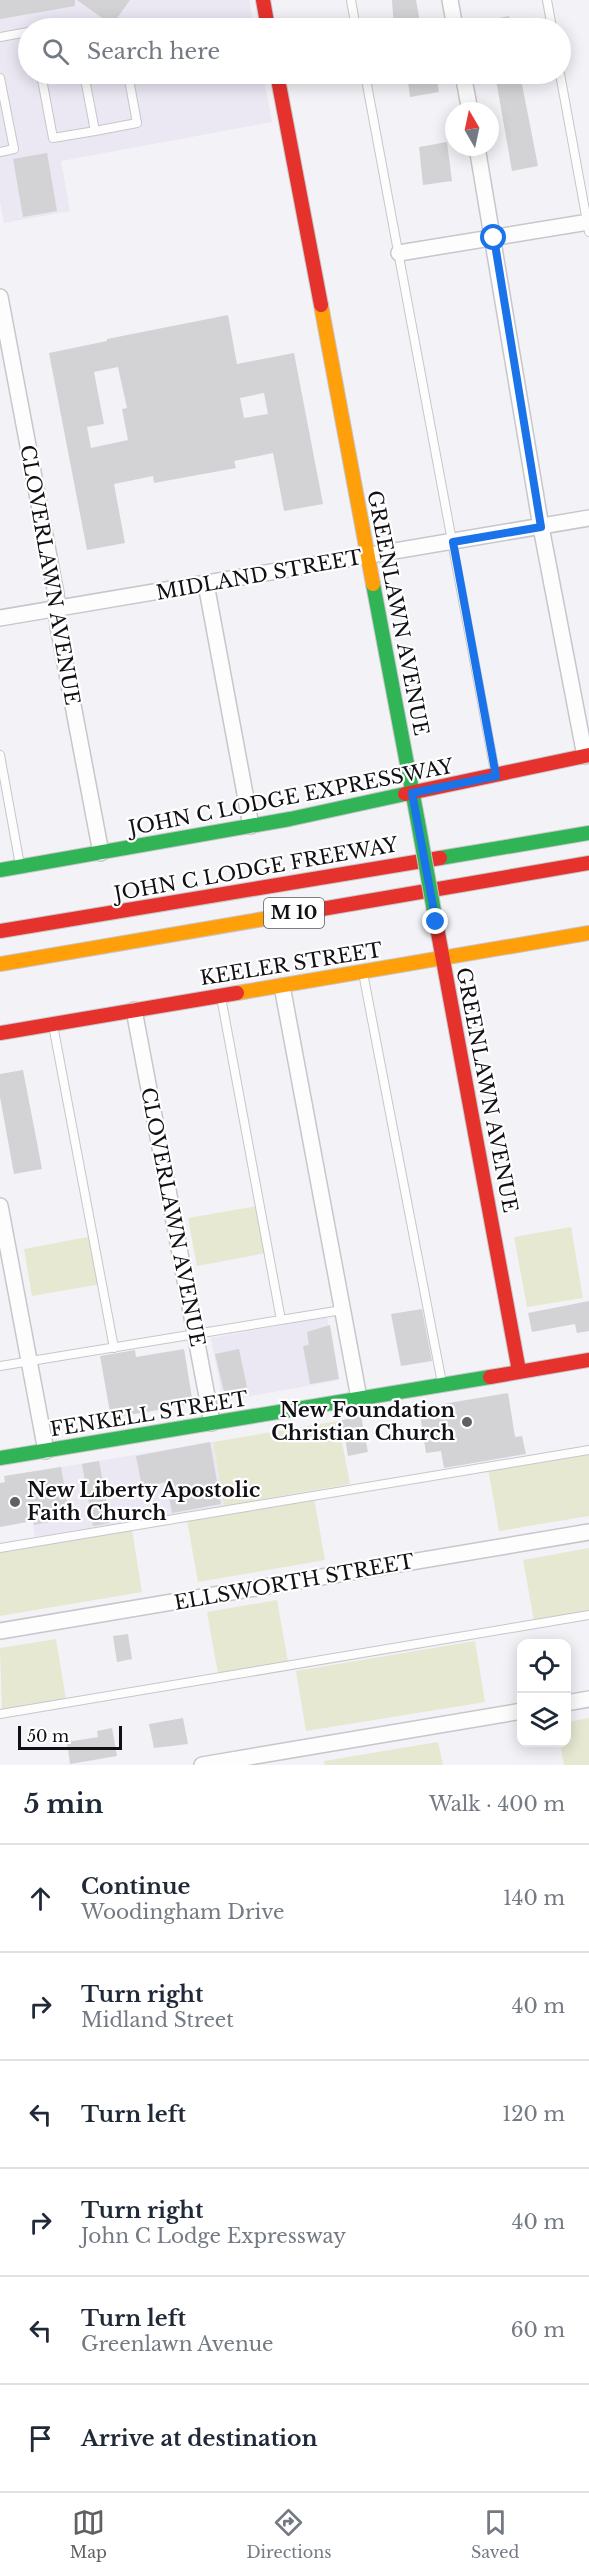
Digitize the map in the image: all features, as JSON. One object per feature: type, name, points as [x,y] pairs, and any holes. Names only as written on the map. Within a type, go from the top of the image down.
[{"type":"main road","points":[[263,0],[266,18]]},
{"type":"main road","name":"GREENLAWN AVENUE","points":[[279,84],[519,1371]]},
{"type":"main road","name":"JOHN C LODGE EXPRESSWAY","points":[[0,870],[251,826],[587,756]]},
{"type":"main road","name":"JOHN C LODGE FREEWAY","points":[[0,931],[589,833]]},
{"type":"main road","name":"M 10","points":[[0,964],[589,863]]},
{"type":"main road","name":"KEELER STREET","points":[[0,1033],[589,933]]},
{"type":"main road","name":"FENKELL STREET","points":[[0,1458],[589,1360]]},
{"type":"street","points":[[450,0],[453,18]]},
{"type":"street","points":[[465,84],[468,102]]},
{"type":"street","points":[[479,156],[541,527],[587,756]]},
{"type":"street","points":[[399,253],[588,225]]},
{"type":"street","name":"CLOVERLAWN AVENUE","points":[[0,297],[101,853]]},
{"type":"street","name":"MIDLAND STREET","points":[[0,618],[589,518]]},
{"type":"street","points":[[206,584],[251,826]]},
{"type":"street","points":[[282,986],[359,1398]]},
{"type":"street","name":"CLOVERLAWN AVENUE","points":[[134,1010],[212,1423]]},
{"type":"street","points":[[0,1206],[46,1450]]},
{"type":"street","name":"ELLSWORTH STREET","points":[[0,1631],[589,1532]]},
{"type":"street","points":[[571,1702],[589,1699]]},
{"type":"street","points":[[202,1765],[517,1712]]},
{"type":"lane","points":[[351,0],[355,18]]},
{"type":"lane","points":[[547,0],[550,18]]},
{"type":"lane","points":[[0,37],[18,34]]},
{"type":"lane","points":[[0,78],[15,149],[0,152]]},
{"type":"lane","points":[[43,84],[53,138],[137,123],[130,84]]},
{"type":"lane","points":[[86,84],[95,131]]},
{"type":"lane","points":[[367,84],[496,776]]},
{"type":"lane","points":[[562,84],[588,225]]},
{"type":"lane","points":[[0,755],[21,866]]},
{"type":"lane","points":[[363,972],[442,1384]]},
{"type":"lane","points":[[221,996],[281,1320]]},
{"type":"lane","points":[[53,1024],[114,1348]]},
{"type":"lane","points":[[0,1366],[342,1310]]},
{"type":"lane","points":[[0,1548],[589,1450]]},
{"type":"lane","points":[[0,1714],[589,1615]]},
{"type":"shaded area","points":[[0,0],[249,0],[252,18],[18,18],[18,84],[265,84],[272,122],[61,161],[70,211],[4,223],[0,202]]},
{"type":"shaded area","points":[[327,1317],[339,1380],[223,1401],[211,1338]]},
{"type":"shaded area","points":[[213,1442],[224,1506],[35,1537],[25,1473]]},
{"type":"green space","points":[[257,1206],[266,1253],[197,1266],[188,1218]]},
{"type":"green space","points":[[571,1227],[583,1298],[527,1307],[514,1237]]},
{"type":"green space","points":[[93,1236],[101,1284],[32,1296],[24,1249]]},
{"type":"green space","points":[[338,1421],[350,1484],[224,1506],[213,1442]]},
{"type":"green space","points":[[589,1451],[589,1516],[499,1531],[488,1468]]},
{"type":"green space","points":[[314,1498],[325,1560],[198,1582],[187,1520]]},
{"type":"green space","points":[[132,1530],[142,1592],[0,1616],[0,1553]]},
{"type":"green space","points":[[589,1548],[589,1611],[534,1621],[523,1560]]},
{"type":"green space","points":[[277,1600],[288,1662],[218,1674],[207,1612]]},
{"type":"green space","points":[[56,1639],[66,1699],[2,1711],[0,1648]]},
{"type":"green space","points":[[475,1641],[485,1702],[306,1731],[296,1671]]},
{"type":"green space","points":[[589,1718],[589,1765],[564,1765],[561,1747],[571,1747],[571,1721]]},
{"type":"green space","points":[[438,1742],[443,1765],[325,1765],[324,1761]]},
{"type":"building","points":[[0,0],[75,0],[75,6],[0,19]]},
{"type":"building","points":[[77,0],[130,0],[117,18],[102,18]]},
{"type":"building","points":[[392,0],[416,0],[419,18],[393,18]]},
{"type":"building","points":[[408,84],[438,84],[439,92],[410,97]]},
{"type":"building","points":[[497,84],[522,84],[538,166],[512,171]]},
{"type":"building","points":[[445,142],[445,156],[449,156],[452,181],[423,185],[419,147]]},
{"type":"building","points":[[47,153],[57,211],[23,217],[13,159]]},
{"type":"building","points":[[228,315],[237,364],[294,353],[323,504],[284,511],[273,453],[234,461],[236,468],[154,483],[153,476],[114,484],[125,543],[87,550],[49,353],[107,341],[107,339]],"holes":[[[118,367],[127,408],[122,409],[128,440],[91,448],[87,427],[104,424],[94,372]],[[264,393],[268,414],[244,418],[240,398]]]},
{"type":"building","points":[[23,1070],[42,1169],[14,1174],[0,1097],[0,1074]]},
{"type":"building","points":[[589,1301],[589,1331],[577,1333],[575,1324],[532,1332],[528,1313]]},
{"type":"building","points":[[422,1309],[432,1361],[401,1366],[391,1314]]},
{"type":"building","points":[[330,1325],[339,1379],[310,1384],[303,1346],[309,1345],[307,1332]]},
{"type":"building","points":[[184,1349],[193,1404],[111,1418],[100,1356],[135,1350],[136,1357]]},
{"type":"building","points":[[239,1349],[248,1392],[225,1396],[215,1354]]},
{"type":"building","name":"New Foundation Christian Church","points":[[508,1393],[515,1437],[522,1436],[526,1454],[444,1468],[441,1451],[426,1453],[419,1408]]},
{"type":"building","points":[[361,1416],[368,1452],[348,1456],[342,1420]]},
{"type":"building","points":[[210,1442],[221,1504],[172,1513],[166,1482],[142,1487],[136,1456]]},
{"type":"building","points":[[99,1461],[110,1523],[93,1526],[82,1464]]},
{"type":"building","points":[[61,1467],[70,1518],[34,1525],[33,1521],[0,1527],[0,1483],[5,1482],[4,1476]]},
{"type":"building","points":[[128,1634],[132,1659],[117,1662],[113,1636]]},
{"type":"building","points":[[183,1718],[188,1744],[154,1748],[149,1724]]},
{"type":"building","points":[[112,1728],[117,1756],[70,1764],[67,1742],[98,1737],[97,1731]]},
{"type":"traffic: fast","points":[[373,584],[418,822]]},
{"type":"traffic: fast","points":[[0,870],[290,819],[405,794]]},
{"type":"traffic: fast","points":[[418,822],[436,922]]},
{"type":"traffic: fast","points":[[440,858],[589,833]]},
{"type":"traffic: fast","points":[[0,1458],[490,1377]]},
{"type":"traffic: slow","points":[[321,305],[373,584]]},
{"type":"traffic: slow","points":[[0,964],[281,916]]},
{"type":"traffic: slow","points":[[237,993],[589,933]]},
{"type":"traffic: jam","points":[[263,0],[266,18]]},
{"type":"traffic: jam","points":[[279,84],[321,305]]},
{"type":"traffic: jam","points":[[405,794],[589,755]]},
{"type":"traffic: jam","points":[[0,931],[440,858]]},
{"type":"traffic: jam","points":[[281,916],[589,863]]},
{"type":"traffic: jam","points":[[436,922],[519,1371]]},
{"type":"traffic: jam","points":[[0,1033],[237,993]]},
{"type":"traffic: jam","points":[[490,1377],[589,1360]]},
{"type":"place","name":"New Foundation Christian Church","points":[[467,1422]]},
{"type":"place","name":"New Liberty Apostolic Faith Church","points":[[15,1502]]},
{"type":"route","points":[[436,922],[412,793],[496,776],[453,542],[541,527],[494,238]]}]
